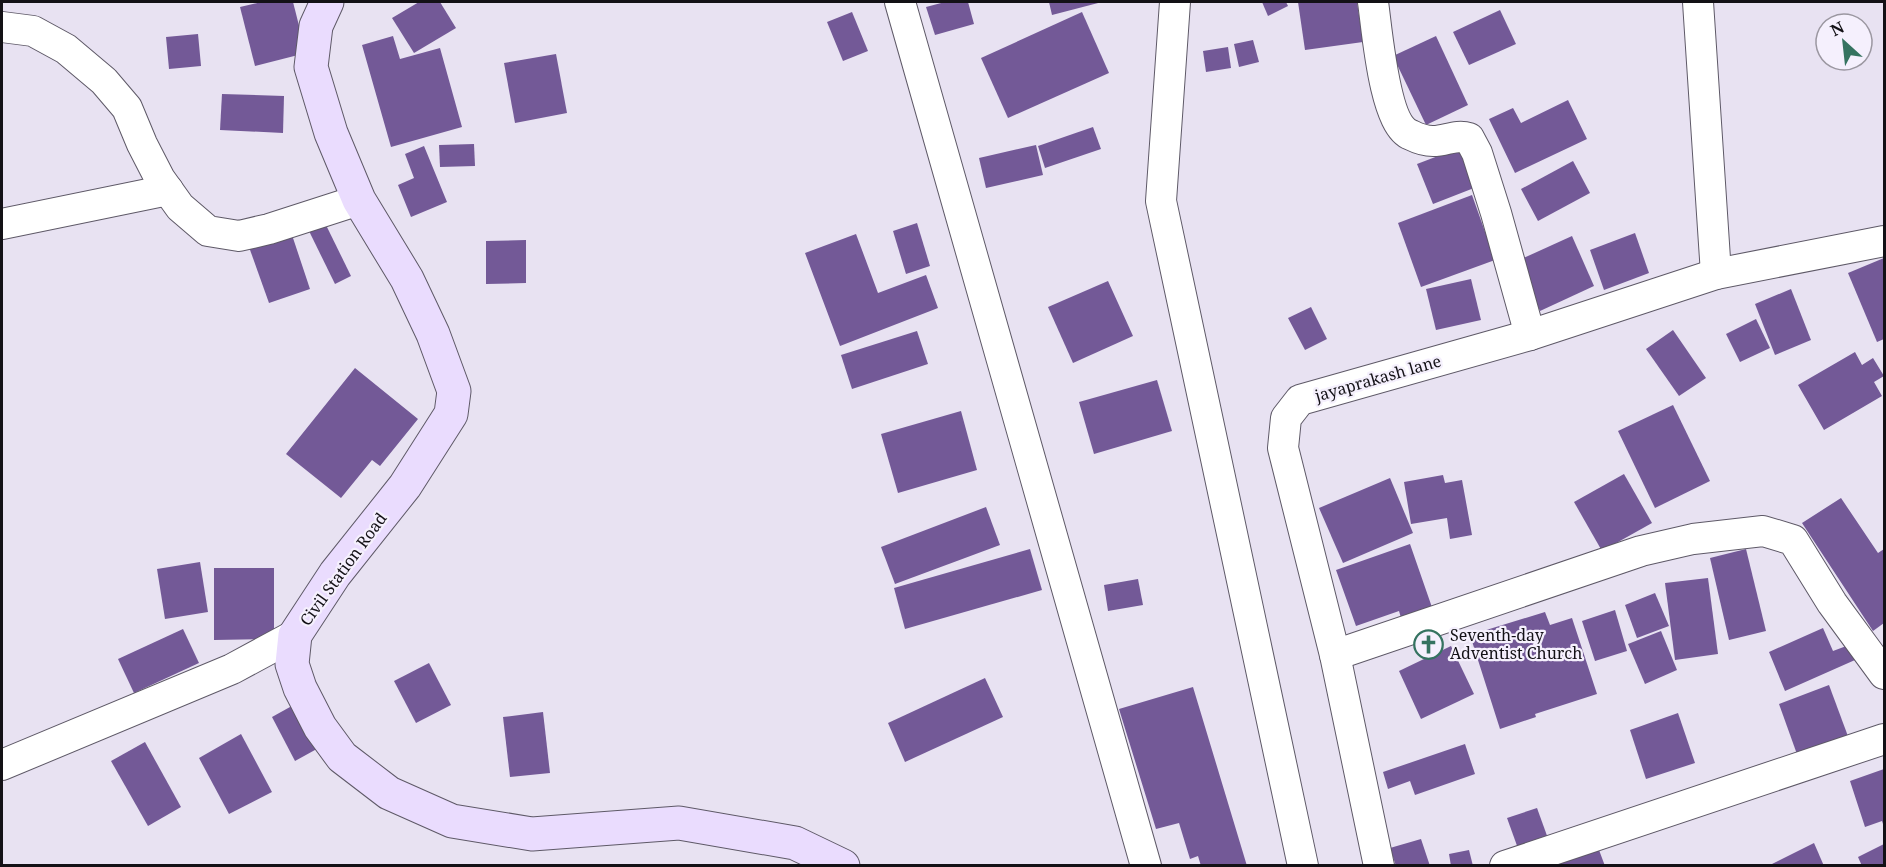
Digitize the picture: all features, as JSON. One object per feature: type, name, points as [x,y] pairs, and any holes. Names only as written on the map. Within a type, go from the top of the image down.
[{"type":"main road","name":"Civil Station Road","points":[[327,2],[316,26],[311,67],[331,133],[359,200],[407,279],[433,334],[454,391],[451,414],[405,486],[335,574],[295,635],[292,664],[300,688],[320,727],[342,757],[389,793],[452,821],[532,834],[679,823],[795,843],[843,866]]},
{"type":"street","points":[[900,2],[1146,866]]},
{"type":"street","points":[[1175,2],[1161,201],[1303,866]]},
{"type":"street","points":[[1373,2],[1387,97],[1398,121],[1408,134],[1432,141],[1460,135],[1469,138],[1477,153],[1530,335]]},
{"type":"street","points":[[1698,2],[1716,274]]},
{"type":"street","points":[[2,27],[33,31],[66,49],[104,81],[127,108],[159,178],[180,207],[208,231],[239,236],[269,229],[359,200]]},
{"type":"street","points":[[2,224],[168,190]]},
{"type":"street","name":"jayaprakash lane","points":[[1379,866],[1335,655],[1283,448],[1286,418],[1300,400],[1530,335],[1716,274],[1884,241]]},
{"type":"street","points":[[1335,655],[1641,551],[1693,539],[1763,531],[1793,540],[1832,603],[1884,674]]},
{"type":"street","points":[[2,765],[232,669],[295,635]]},
{"type":"street","points":[[1505,866],[1884,739]]},
{"type":"building","points":[[262,2],[293,2],[306,53],[255,66],[240,7]]},
{"type":"building","points":[[419,2],[440,2],[456,28],[414,53],[392,18]]},
{"type":"building","points":[[945,2],[968,2],[974,24],[935,35],[926,7]]},
{"type":"building","points":[[1049,2],[1102,2],[1052,15]]},
{"type":"building","points":[[1262,2],[1286,2],[1288,6],[1268,16]]},
{"type":"building","points":[[1298,2],[1357,2],[1363,42],[1305,50]]},
{"type":"building","points":[[1500,10],[1516,44],[1469,65],[1453,32]]},
{"type":"building","points":[[852,12],[868,51],[843,61],[827,22]]},
{"type":"building","points":[[1082,12],[1109,73],[1008,118],[981,58]]},
{"type":"building","points":[[198,34],[201,66],[169,69],[166,37]]},
{"type":"building","points":[[393,36],[400,59],[440,48],[462,127],[391,147],[362,45]]},
{"type":"building","points":[[1436,36],[1468,105],[1426,125],[1393,56]]},
{"type":"building","points":[[1253,40],[1259,62],[1239,67],[1234,44]]},
{"type":"building","points":[[1228,47],[1231,68],[1206,72],[1203,51]]},
{"type":"building","points":[[556,54],[567,113],[515,123],[504,63]]},
{"type":"building","points":[[222,94],[284,96],[283,133],[220,130]]},
{"type":"building","points":[[1568,100],[1587,139],[1515,173],[1489,119],[1513,108],[1521,123]]},
{"type":"building","points":[[1093,127],[1101,149],[1045,168],[1038,146]]},
{"type":"building","points":[[474,144],[475,166],[440,167],[439,145]]},
{"type":"building","points":[[1036,145],[1043,175],[986,188],[979,158]]},
{"type":"building","points":[[424,146],[447,202],[411,217],[398,185],[414,178],[405,154]]},
{"type":"building","points":[[1459,148],[1474,188],[1433,204],[1417,164]]},
{"type":"building","points":[[1573,161],[1590,193],[1538,221],[1521,189]]},
{"type":"building","points":[[1472,195],[1495,260],[1421,287],[1398,223]]},
{"type":"building","points":[[325,223],[351,276],[335,284],[309,231]]},
{"type":"building","points":[[917,223],[930,266],[906,274],[893,231]]},
{"type":"building","points":[[291,232],[310,289],[269,303],[249,247]]},
{"type":"building","points":[[1635,233],[1649,273],[1604,290],[1590,250]]},
{"type":"building","points":[[856,234],[878,293],[926,275],[938,308],[840,346],[805,253]]},
{"type":"building","points":[[1572,236],[1594,286],[1540,311],[1517,261]]},
{"type":"building","points":[[526,240],[526,283],[486,284],[486,241]]},
{"type":"building","points":[[1884,258],[1884,339],[1877,342],[1848,273]]},
{"type":"building","points":[[1471,279],[1481,320],[1436,330],[1426,289]]},
{"type":"building","points":[[1108,281],[1133,336],[1073,363],[1048,307]]},
{"type":"building","points":[[1791,289],[1811,340],[1775,355],[1755,304]]},
{"type":"building","points":[[1311,307],[1327,339],[1305,350],[1288,318]]},
{"type":"building","points":[[1756,319],[1770,348],[1740,362],[1726,334]]},
{"type":"building","points":[[1673,330],[1706,378],[1679,396],[1646,349]]},
{"type":"building","points":[[917,331],[928,364],[852,389],[841,355]]},
{"type":"building","points":[[1855,352],[1862,365],[1873,358],[1884,376],[1874,382],[1882,396],[1824,430],[1798,385]]},
{"type":"building","points":[[355,368],[418,419],[380,466],[372,460],[341,498],[286,454]]},
{"type":"building","points":[[1157,380],[1172,431],[1094,454],[1079,402]]},
{"type":"building","points":[[1673,405],[1710,481],[1655,508],[1618,431]]},
{"type":"building","points":[[961,411],[977,470],[898,493],[881,434]]},
{"type":"building","points":[[1624,474],[1652,523],[1602,551],[1574,502]]},
{"type":"building","points":[[1443,475],[1445,483],[1462,480],[1472,535],[1450,539],[1447,518],[1411,524],[1404,482]]},
{"type":"building","points":[[1390,478],[1413,533],[1343,563],[1319,508]]},
{"type":"building","points":[[1841,498],[1878,553],[1884,549],[1884,623],[1873,631],[1802,523]]},
{"type":"building","points":[[986,507],[1000,545],[895,584],[881,547]]},
{"type":"building","points":[[1410,544],[1435,616],[1404,628],[1399,611],[1356,626],[1336,570]]},
{"type":"building","points":[[1030,549],[1042,590],[905,629],[894,588]]},
{"type":"building","points":[[1746,549],[1766,631],[1729,640],[1710,558]]},
{"type":"building","points":[[200,562],[208,612],[165,619],[157,569]]},
{"type":"building","points":[[214,568],[274,568],[274,639],[214,640]]},
{"type":"building","points":[[1708,578],[1718,654],[1675,660],[1665,583]]},
{"type":"building","points":[[1138,579],[1143,605],[1108,611],[1104,585]]},
{"type":"building","points":[[1655,593],[1669,626],[1637,638],[1625,605]]},
{"type":"building","points":[[1615,610],[1627,651],[1595,661],[1582,621]]},
{"type":"building","points":[[1545,612],[1550,625],[1572,618],[1597,694],[1535,714],[1536,717],[1500,729],[1470,635]]},
{"type":"building","points":[[1823,628],[1833,651],[1849,645],[1855,660],[1785,691],[1769,652]]},
{"type":"building","points":[[183,629],[199,663],[134,693],[118,659]]},
{"type":"building","points":[[1661,631],[1677,670],[1645,684],[1628,644]]},
{"type":"building","points":[[1451,646],[1474,694],[1421,719],[1399,671]]},
{"type":"building","points":[[429,663],[451,705],[416,723],[394,681]]},
{"type":"building","points":[[985,678],[1003,717],[905,762],[888,723]]},
{"type":"building","points":[[1829,685],[1849,739],[1798,757],[1779,704]]},
{"type":"building","points":[[1193,687],[1247,866],[1201,866],[1198,856],[1190,859],[1179,823],[1156,829],[1119,709]]},
{"type":"building","points":[[299,702],[324,745],[295,761],[272,717]]},
{"type":"building","points":[[543,712],[550,773],[510,777],[503,717]]},
{"type":"building","points":[[1678,713],[1695,763],[1646,779],[1630,730]]},
{"type":"building","points":[[241,734],[272,792],[229,814],[199,758]]},
{"type":"building","points":[[145,742],[181,807],[148,826],[111,761]]},
{"type":"building","points":[[1465,744],[1475,774],[1415,795],[1410,781],[1388,789],[1383,772]]},
{"type":"building","points":[[1884,769],[1884,827],[1882,821],[1865,827],[1850,781]]},
{"type":"building","points":[[1537,808],[1550,844],[1520,854],[1507,818]]},
{"type":"building","points":[[1421,839],[1430,866],[1396,866],[1390,848]]},
{"type":"building","points":[[1814,843],[1824,866],[1768,866]]},
{"type":"building","points":[[1884,844],[1884,866],[1862,866],[1858,857]]},
{"type":"building","points":[[1469,850],[1473,866],[1451,866],[1449,854]]},
{"type":"building","points":[[1599,850],[1605,866],[1557,866],[1557,865]]},
{"type":"place","name":"Seventh-day Adventist Church","points":[[1429,644]]}]
